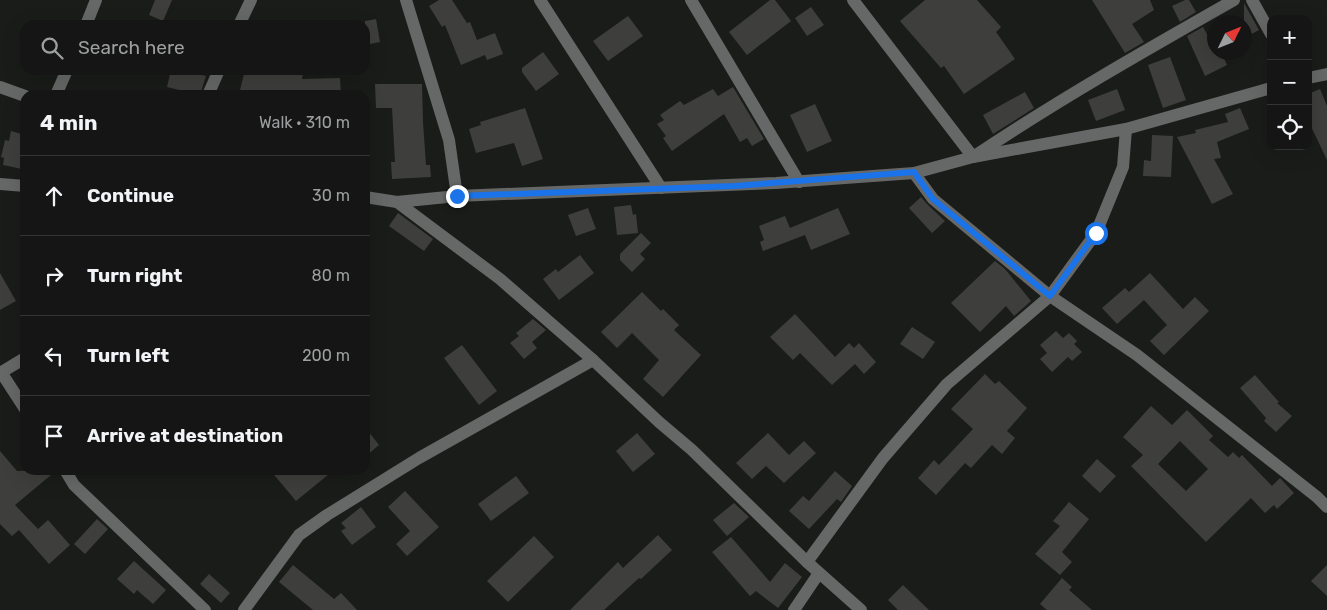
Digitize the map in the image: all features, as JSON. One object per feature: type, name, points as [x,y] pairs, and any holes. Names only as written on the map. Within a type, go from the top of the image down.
[{"type":"street","points":[[88,20],[96,0]]},
{"type":"street","points":[[241,20],[251,0]]},
{"type":"street","points":[[406,0],[449,140],[457,196]]},
{"type":"street","points":[[540,0],[661,188]]},
{"type":"street","points":[[691,0],[799,182]]},
{"type":"street","points":[[853,0],[973,157]]},
{"type":"street","points":[[973,157],[1033,117],[1104,74],[1234,0]]},
{"type":"street","points":[[1252,0],[1267,27]]},
{"type":"street","points":[[1312,77],[1327,74]]},
{"type":"street","points":[[58,90],[65,75]]},
{"type":"street","points":[[210,90],[217,75]]},
{"type":"street","points":[[0,87],[20,94]]},
{"type":"street","points":[[370,198],[397,202],[457,196],[799,182],[914,172],[973,157],[1126,129],[1267,89]]},
{"type":"street","points":[[807,562],[883,458],[947,384],[1050,296],[1096,233],[1123,167],[1126,129]]},
{"type":"street","points":[[914,172],[933,199],[1050,296],[1137,355],[1317,497],[1327,507]]},
{"type":"street","points":[[0,184],[20,186]]},
{"type":"street","points":[[397,202],[500,279],[594,360],[659,422],[692,450],[807,562],[862,610]]},
{"type":"street","points":[[244,610],[299,535],[327,515],[419,458],[594,360]]},
{"type":"street","points":[[20,361],[1,373],[20,402]]},
{"type":"street","points":[[68,475],[74,485],[205,610]]},
{"type":"street","points":[[794,610],[820,573]]},
{"type":"building","points":[[155,0],[172,0],[163,20],[149,15]]},
{"type":"building","points":[[439,0],[452,0],[467,23],[470,22],[477,40],[495,33],[503,54],[487,60],[485,55],[461,65],[445,25],[442,27],[429,6]]},
{"type":"building","points":[[770,0],[775,0],[791,21],[747,55],[729,32]]},
{"type":"building","points":[[925,0],[977,0],[1001,27],[996,32],[1015,59],[964,94],[944,66],[941,68],[900,21]]},
{"type":"building","points":[[1092,0],[1150,0],[1154,10],[1132,24],[1144,42],[1125,53]]},
{"type":"building","points":[[1189,0],[1196,12],[1180,22],[1172,6]]},
{"type":"building","points":[[1244,3],[1251,15],[1244,15]]},
{"type":"building","points":[[811,7],[824,25],[807,36],[795,18]]},
{"type":"building","points":[[628,16],[643,36],[608,61],[593,41]]},
{"type":"building","points":[[1252,17],[1259,30],[1252,34]]},
{"type":"building","points":[[376,19],[380,42],[370,44],[370,20]]},
{"type":"building","points":[[1203,27],[1207,34],[1207,60],[1225,60],[1227,65],[1205,76],[1187,36]]},
{"type":"building","points":[[543,52],[559,74],[536,91],[522,72],[522,68]]},
{"type":"building","points":[[1170,57],[1186,100],[1163,108],[1148,65]]},
{"type":"building","points":[[170,75],[206,76],[202,90],[179,90],[167,87]]},
{"type":"building","points":[[244,75],[303,75],[302,79],[340,78],[341,90],[240,90]]},
{"type":"building","points":[[375,84],[422,84],[426,165],[430,165],[431,177],[392,179],[391,162],[395,162],[392,108],[376,108]]},
{"type":"building","points":[[733,87],[764,139],[752,146],[747,138],[740,142],[724,114],[672,151],[663,138],[666,136],[657,124],[664,120],[660,115],[680,101],[684,105],[713,89],[718,96]]},
{"type":"building","points":[[1117,89],[1125,110],[1096,121],[1088,100]]},
{"type":"building","points":[[1320,89],[1327,106],[1327,160],[1312,128],[1312,92]]},
{"type":"building","points":[[1025,92],[1034,108],[993,134],[983,115]]},
{"type":"building","points":[[815,104],[832,141],[807,152],[790,115]]},
{"type":"building","points":[[525,108],[543,159],[522,166],[514,143],[476,153],[469,129],[481,125],[480,122]]},
{"type":"building","points":[[1240,108],[1249,129],[1217,142],[1221,158],[1214,159],[1233,194],[1212,204],[1177,137],[1196,133],[1195,130],[1228,122],[1225,114]]},
{"type":"building","points":[[11,131],[20,134],[20,169],[3,165],[4,158],[1,157],[5,140],[9,141]]},
{"type":"building","points":[[1152,135],[1173,136],[1171,177],[1143,176],[1144,160],[1151,161]]},
{"type":"building","points":[[921,197],[945,221],[932,233],[909,208]]},
{"type":"building","points":[[631,205],[633,215],[636,214],[638,233],[617,235],[614,207]]},
{"type":"building","points":[[588,208],[596,229],[576,236],[568,215]]},
{"type":"building","points":[[838,208],[850,234],[811,250],[805,235],[763,251],[760,242],[764,240],[759,226],[785,216],[790,228]]},
{"type":"building","points":[[398,213],[433,239],[424,251],[389,226]]},
{"type":"building","points":[[641,233],[651,243],[640,254],[645,259],[632,272],[620,260],[620,254]]},
{"type":"building","points":[[580,255],[594,273],[559,300],[543,279],[556,269],[558,272]]},
{"type":"building","points":[[995,261],[1005,269],[1031,301],[1014,316],[1006,306],[980,332],[951,303]]},
{"type":"building","points":[[0,273],[16,301],[0,310]]},
{"type":"building","points":[[1150,273],[1183,309],[1195,297],[1209,311],[1164,355],[1150,341],[1167,325],[1144,300],[1117,324],[1102,308],[1125,288],[1129,292]]},
{"type":"building","points":[[642,292],[661,311],[663,309],[679,325],[674,330],[701,355],[663,397],[643,379],[659,360],[632,333],[617,348],[601,332]]},
{"type":"building","points":[[795,314],[835,357],[849,343],[854,348],[859,343],[876,362],[864,374],[855,364],[832,385],[800,353],[793,360],[770,337]]},
{"type":"building","points":[[533,319],[546,330],[532,342],[537,348],[524,359],[510,343],[519,336],[516,333]]},
{"type":"building","points":[[912,327],[935,342],[923,359],[900,344]]},
{"type":"building","points":[[1056,331],[1063,338],[1069,333],[1077,341],[1074,344],[1082,352],[1072,361],[1068,357],[1052,372],[1040,359],[1047,353],[1040,345]]},
{"type":"building","points":[[462,345],[497,391],[479,405],[444,358]]},
{"type":"building","points":[[985,374],[995,384],[999,381],[1027,408],[1007,431],[1015,438],[1002,454],[992,445],[971,468],[965,463],[936,495],[918,478],[934,460],[939,465],[973,429],[951,409]]},
{"type":"building","points":[[1255,375],[1279,402],[1277,403],[1292,416],[1276,432],[1264,421],[1266,418],[1240,388]]},
{"type":"building","points":[[1151,406],[1172,425],[1187,410],[1213,436],[1209,440],[1228,457],[1233,452],[1239,458],[1242,455],[1272,486],[1280,478],[1294,493],[1277,509],[1274,505],[1265,513],[1251,498],[1206,542],[1131,466],[1143,455],[1123,437]],"holes":[[[1180,441],[1208,469],[1186,491],[1158,464]]]},
{"type":"building","points":[[370,433],[379,445],[370,453]]},
{"type":"building","points":[[637,433],[655,454],[633,472],[616,451]]},
{"type":"building","points":[[768,433],[789,455],[804,441],[816,453],[784,483],[766,466],[752,479],[736,463]]},
{"type":"building","points":[[0,451],[17,471],[20,471],[20,475],[51,475],[15,505],[38,529],[48,520],[70,545],[49,564],[19,530],[12,536],[0,524]]},
{"type":"building","points":[[1097,459],[1116,476],[1100,493],[1082,476]]},
{"type":"building","points":[[835,471],[852,486],[841,502],[837,499],[809,529],[789,511],[803,496],[809,501]]},
{"type":"building","points":[[274,475],[328,475],[296,501]]},
{"type":"building","points":[[516,476],[529,493],[491,521],[478,504]]},
{"type":"building","points":[[405,491],[439,527],[407,556],[396,544],[410,531],[388,507]]},
{"type":"building","points":[[1069,502],[1089,519],[1062,552],[1072,562],[1060,575],[1035,554],[1060,526],[1053,521]]},
{"type":"building","points":[[734,503],[749,517],[727,536],[713,520]]},
{"type":"building","points":[[361,507],[376,527],[352,545],[341,531],[346,528],[341,523]]},
{"type":"building","points":[[97,519],[108,529],[85,554],[74,544]]},
{"type":"building","points":[[658,535],[672,550],[641,579],[639,578],[604,610],[570,610],[618,562],[623,568]]},
{"type":"building","points":[[534,536],[554,557],[508,602],[487,581]]},
{"type":"building","points":[[731,537],[770,582],[785,563],[802,577],[778,608],[756,591],[750,596],[712,552]]},
{"type":"building","points":[[134,561],[166,590],[153,604],[137,590],[134,594],[117,579]]},
{"type":"building","points":[[293,565],[334,599],[341,593],[357,610],[313,610],[279,582]]},
{"type":"building","points":[[1327,565],[1327,596],[1311,581]]},
{"type":"building","points":[[209,574],[230,593],[221,603],[200,584]]},
{"type":"building","points":[[1062,578],[1072,587],[1069,590],[1092,610],[1047,610],[1040,604]]},
{"type":"building","points":[[903,585],[929,610],[898,610],[888,600]]},
{"type":"route","points":[[457,196],[734,186],[914,172],[933,199],[1050,296],[1096,233]]}]
